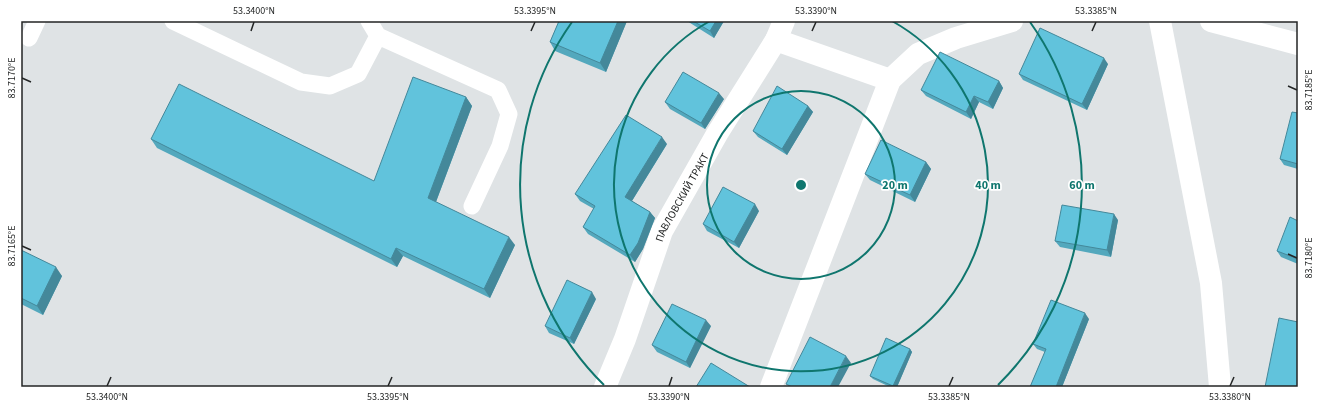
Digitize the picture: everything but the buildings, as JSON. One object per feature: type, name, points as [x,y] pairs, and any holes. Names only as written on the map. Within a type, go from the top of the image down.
[{"type":"street","points":[[771,387],[890,80],[918,54],[956,38],[1012,21]]},
{"type":"street","points":[[1160,21],[1211,283],[1220,387]]},
{"type":"street","points":[[1211,21],[1294,38]]},
{"type":"street","points":[[780,31],[890,80]]},
{"type":"street","name":"ПАВЛОВСКИЙ ТРАКТ","points":[[605,387],[625,339],[662,231],[716,134],[780,31]]},
{"type":"lane","points":[[29,38],[37,21]]},
{"type":"lane","points":[[173,21],[301,82],[330,86],[358,74],[378,36]]},
{"type":"lane","points":[[369,21],[378,36],[498,90],[509,114],[500,146],[472,206]]}]
